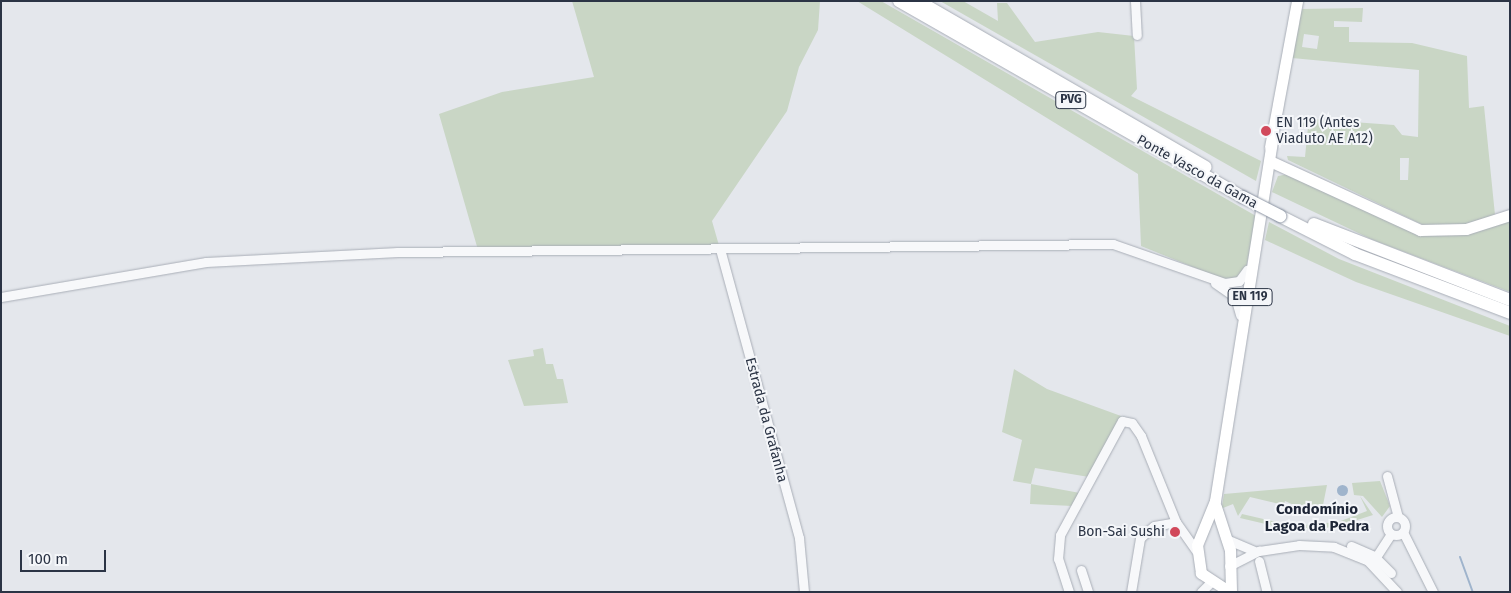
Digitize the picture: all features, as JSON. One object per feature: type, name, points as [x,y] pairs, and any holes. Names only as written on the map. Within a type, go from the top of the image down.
[{"type":"highway","name":"Ponte Vasco da Gama","points":[[899,1],[1355,254],[1510,314]]},
{"type":"highway","name":"Ponte Vasco da Gama","points":[[918,1],[1244,193]]},
{"type":"highway","name":"Ponte Vasco da Gama","points":[[1280,212],[1510,300]]},
{"type":"main road","name":"EN 119","points":[[1227,433],[1243,294],[1297,1]]},
{"type":"main road","name":"EN 119","points":[[1205,531],[1215,501],[1227,433],[1268,188],[1269,161]]},
{"type":"main road","points":[[1269,161],[1420,230],[1466,229],[1510,215]]},
{"type":"main road","points":[[1269,161],[1281,161],[1311,179]]},
{"type":"main road","points":[[1268,188],[1276,174],[1289,171]]},
{"type":"main road","name":"EN 119","points":[[1215,501],[1224,535]]},
{"type":"main road","points":[[1205,531],[1224,535],[1231,592],[1215,580],[1201,573],[1196,551],[1205,531]]},
{"type":"main road","points":[[1215,580],[1229,568]]},
{"type":"street","points":[[1135,1],[1137,35]]},
{"type":"street","points":[[1,297],[206,262],[398,252],[1113,244],[1183,268],[1243,294]]},
{"type":"street","name":"Estrada da Grafanha","points":[[720,249],[799,538],[804,592]]},
{"type":"street","points":[[1227,287],[1239,281],[1248,270]]},
{"type":"street","points":[[1241,352],[1243,294],[1252,284]]},
{"type":"street","points":[[1227,287],[1239,302],[1240,315]]},
{"type":"street","points":[[1069,592],[1058,559],[1060,535],[1122,421],[1132,423],[1141,436],[1179,525],[1196,551]]},
{"type":"street","points":[[1387,476],[1398,517],[1405,524],[1403,532],[1433,592]]},
{"type":"street","points":[[1391,534],[1388,522],[1398,517]]},
{"type":"street","points":[[1131,592],[1140,538],[1154,526],[1179,525],[1205,531]]},
{"type":"street","points":[[1374,556],[1391,534],[1403,532]]},
{"type":"street","points":[[1224,535],[1240,549],[1259,551],[1339,542],[1374,556],[1402,592]]},
{"type":"street","points":[[1299,545],[1334,547],[1357,554],[1374,556]]},
{"type":"street","points":[[1229,568],[1259,551]]},
{"type":"street","points":[[1357,554],[1377,568],[1397,592]]},
{"type":"street","points":[[1374,556],[1377,568]]},
{"type":"street","points":[[1260,564],[1267,592]]},
{"type":"street","points":[[1081,570],[1088,592]]},
{"type":"street","points":[[1201,592],[1215,580]]},
{"type":"green space","points":[[572,1],[820,1],[818,30],[799,67],[787,111],[712,221],[720,249],[478,250],[439,114],[502,92],[594,77]]},
{"type":"green space","points":[[857,1],[881,1],[1256,216],[1245,275],[1225,280],[1141,246],[1138,174]]},
{"type":"green space","points":[[940,1],[963,1],[998,21],[997,3],[1007,3],[1035,42],[1098,32],[1134,36],[1137,89],[1131,96],[1261,161],[1256,181]]},
{"type":"green space","points":[[1363,8],[1362,22],[1334,21],[1334,27],[1349,27],[1349,42],[1412,43],[1467,56],[1469,108],[1484,106],[1495,215],[1466,224],[1425,226],[1288,160],[1287,156],[1305,157],[1308,127],[1301,126],[1304,118],[1324,120],[1329,128],[1338,129],[1339,121],[1394,125],[1402,135],[1418,137],[1419,70],[1292,58],[1301,9]],"holes":[[[1304,34],[1319,36],[1317,49],[1302,47]],[[1400,158],[1409,158],[1408,180],[1400,180]]]},
{"type":"green space","points":[[1289,174],[1420,233],[1460,233],[1510,218],[1510,292],[1373,240],[1272,192],[1278,176]]},
{"type":"green space","points":[[1269,222],[1339,259],[1510,326],[1510,336],[1356,282],[1265,240]]},
{"type":"green space","points":[[543,348],[546,364],[553,364],[557,379],[563,379],[568,403],[524,406],[508,360],[534,356],[533,350]]},
{"type":"green space","points":[[1014,369],[1047,389],[1121,416],[1089,477],[1035,468],[1031,484],[1013,481],[1022,440],[1002,432]]},
{"type":"green space","points":[[1380,481],[1390,506],[1382,517],[1363,496],[1354,495],[1352,483]]},
{"type":"green space","points":[[1031,484],[1080,493],[1073,506],[1030,504]]},
{"type":"green space","points":[[1327,485],[1323,505],[1296,506],[1285,501],[1284,505],[1250,497],[1238,516],[1233,504],[1223,508],[1224,522],[1221,512],[1224,494]]},
{"type":"green space","points":[[1360,496],[1373,515],[1335,527],[1291,530],[1240,518],[1242,514],[1294,526],[1338,522],[1367,511]]},
{"type":"water","points":[[1342,484],[1348,490],[1342,496],[1336,490]]},
{"type":"waterway","points":[[1460,557],[1473,592]]},
{"type":"place","name":"EN 119 (Antes Viaduto AE A12)","points":[[1266,131]]},
{"type":"place","name":"Bon-Sai Sushi","points":[[1175,532]]},
{"type":"district","name":"Condomínio Lagoa da Pedra","points":[[1317,518]]}]
